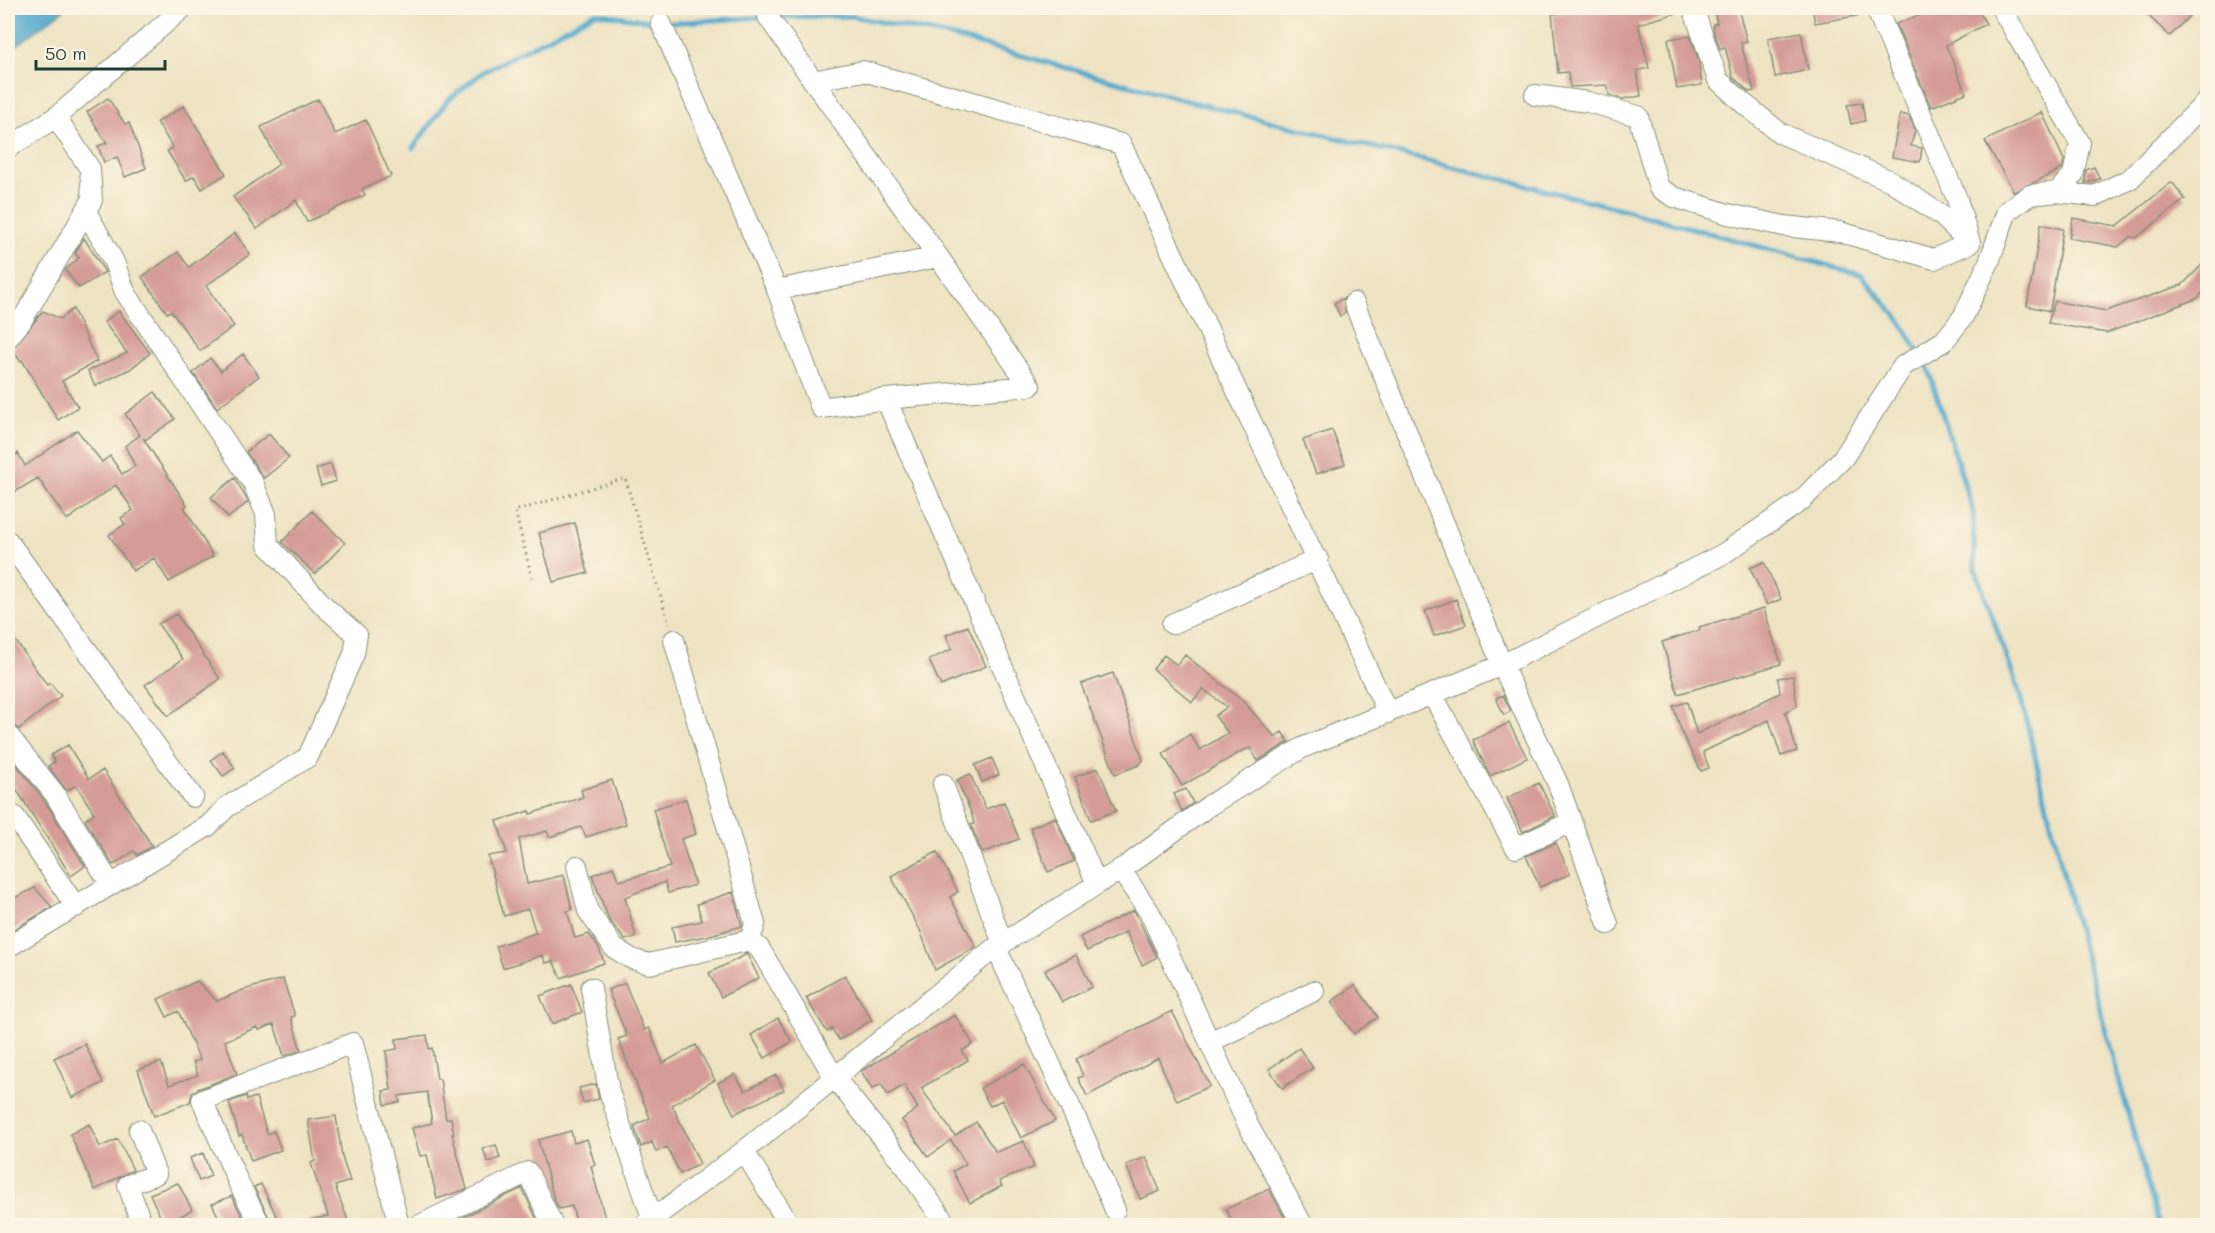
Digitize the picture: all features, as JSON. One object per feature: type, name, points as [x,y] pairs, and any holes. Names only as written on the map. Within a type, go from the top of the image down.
[{"type":"street","points":[[8,148],[56,117],[183,8]]},
{"type":"street","points":[[1693,8],[1718,80],[1742,102],[1780,133],[1891,181],[1942,216],[1989,262]]},
{"type":"street","points":[[1876,8],[1957,199],[1970,243]]},
{"type":"street","points":[[2001,8],[2080,143],[2073,175],[2057,192]]},
{"type":"street","points":[[661,23],[777,290],[820,408],[886,399],[1030,386],[768,17]]},
{"type":"street","points":[[813,81],[863,71],[1121,144],[1318,559],[1388,713]]},
{"type":"street","points":[[1534,95],[1588,102],[1638,116],[1659,188],[1674,197],[1784,226],[1840,232],[1934,259],[1970,243]]},
{"type":"street","points":[[591,988],[609,1091],[647,1222],[744,1151],[999,946],[1120,869],[1210,805],[1302,748],[1502,665],[1723,554],[1801,501],[1843,458],[1903,366],[1944,341],[1963,316],[1989,262],[2007,212],[2030,195],[2057,192],[2095,196],[2130,179],[2208,100]]},
{"type":"street","points":[[8,338],[21,322],[92,200],[90,169],[56,117]]},
{"type":"street","points":[[8,947],[208,826],[227,807],[308,757],[354,654],[357,636],[325,607],[268,545],[266,514],[253,483],[125,292],[114,262],[86,211]]},
{"type":"street","points":[[777,290],[938,257]]},
{"type":"street","points":[[1354,303],[1502,665],[1558,784],[1608,924]]},
{"type":"street","points":[[886,399],[1097,884]]},
{"type":"street","points":[[8,541],[193,797]]},
{"type":"street","points":[[1172,624],[1318,559]]},
{"type":"street","points":[[674,640],[734,842],[755,924],[750,940]]},
{"type":"street","points":[[1432,694],[1516,848],[1571,822]]},
{"type":"street","points":[[8,735],[54,793],[111,885]]},
{"type":"street","points":[[943,784],[999,946],[1115,1210]]},
{"type":"street","points":[[8,812],[15,817],[76,907]]},
{"type":"street","points":[[577,866],[588,911],[614,948],[632,959],[649,964],[750,940]]},
{"type":"street","points":[[1120,869],[1150,913],[1247,1124],[1303,1226]]},
{"type":"street","points":[[750,940],[760,950],[834,1077],[908,1168],[947,1226]]},
{"type":"street","points":[[1209,1042],[1314,991]]},
{"type":"street","points":[[261,1226],[239,1184],[202,1100],[353,1043],[399,1226]]},
{"type":"street","points":[[139,1130],[156,1174],[128,1185],[142,1226]]},
{"type":"street","points":[[744,1151],[790,1226]]},
{"type":"street","points":[[418,1226],[528,1172],[553,1226]]},
{"type":"path","points":[[532,578],[515,511],[625,478],[674,640]]},
{"type":"water","points":[[8,8],[66,8],[8,52]]},
{"type":"building","points":[[1590,8],[1680,8],[1681,12],[1638,24],[1649,68],[1637,71],[1641,96],[1622,99],[1609,95],[1607,85],[1570,87],[1568,72],[1558,73],[1552,14],[1591,10]]},
{"type":"building","points":[[1713,8],[1738,8],[1747,42],[1741,43],[1754,91],[1749,92],[1733,77],[1725,47],[1720,49],[1714,32],[1713,24],[1717,23]]},
{"type":"building","points":[[1812,8],[1861,8],[1862,15],[1815,23]]},
{"type":"building","points":[[1938,8],[1977,8],[1986,24],[1946,45],[1966,93],[1931,107],[1896,24]]},
{"type":"building","points":[[2140,8],[2184,8],[2191,14],[2170,36]]},
{"type":"building","points":[[1801,32],[1808,70],[1775,77],[1768,38]]},
{"type":"building","points":[[1690,36],[1698,58],[1702,85],[1677,89],[1668,39]]},
{"type":"building","points":[[108,98],[125,124],[129,123],[146,168],[125,177],[117,157],[104,162],[98,146],[107,143],[87,112]]},
{"type":"building","points":[[318,99],[335,134],[366,120],[391,176],[362,189],[365,195],[307,222],[296,200],[257,229],[233,197],[279,164],[261,127]]},
{"type":"building","points":[[1862,103],[1865,121],[1851,124],[1847,105]]},
{"type":"building","points":[[184,106],[226,174],[202,189],[194,176],[186,181],[167,151],[173,148],[157,122]]},
{"type":"building","points":[[2042,112],[2064,160],[2062,169],[2014,192],[1985,141]]},
{"type":"building","points":[[1900,114],[1909,116],[1915,130],[1911,146],[1922,148],[1920,162],[1892,157]]},
{"type":"building","points":[[2094,167],[2100,179],[2085,183],[2086,170]]},
{"type":"building","points":[[2172,182],[2185,199],[2136,238],[2130,237],[2118,247],[2069,238],[2073,218],[2117,226]]},
{"type":"building","points":[[2041,224],[2063,229],[2050,311],[2027,306]]},
{"type":"building","points":[[235,233],[250,254],[206,286],[234,326],[200,351],[171,311],[167,313],[142,277],[178,252],[189,267]]},
{"type":"building","points":[[84,238],[105,272],[79,288],[65,270],[79,258],[75,253]]},
{"type":"building","points":[[2208,259],[2208,287],[2198,298],[2107,333],[2048,323],[2055,301],[2106,311],[2182,285]]},
{"type":"building","points":[[1344,298],[1345,313],[1340,316],[1334,303]]},
{"type":"building","points":[[73,309],[97,361],[62,381],[78,407],[58,420],[22,360],[20,361],[12,349],[43,311],[60,319]]},
{"type":"building","points":[[119,311],[150,353],[130,369],[95,386],[88,371],[127,353],[104,322]]},
{"type":"building","points":[[243,354],[259,376],[217,408],[193,373],[210,358],[221,371]]},
{"type":"building","points":[[155,392],[175,419],[145,440],[143,438],[187,505],[184,507],[213,556],[169,582],[154,558],[133,571],[109,535],[125,524],[121,518],[133,510],[116,485],[67,520],[38,478],[8,496],[8,458],[18,453],[25,466],[77,430],[102,462],[110,456],[122,474],[135,466],[125,446],[140,435],[125,414]]},
{"type":"building","points":[[1332,430],[1345,464],[1316,474],[1303,440]]},
{"type":"building","points":[[269,434],[289,458],[264,478],[246,452]]},
{"type":"building","points":[[331,464],[336,481],[321,486],[316,469]]},
{"type":"building","points":[[235,478],[248,502],[228,518],[211,497]]},
{"type":"building","points":[[312,511],[345,543],[315,574],[282,542]]},
{"type":"building","points":[[575,523],[588,573],[553,582],[539,533]]},
{"type":"building","points":[[1764,562],[1781,599],[1767,605],[1750,568]]},
{"type":"building","points":[[1456,599],[1466,625],[1434,636],[1425,611]]},
{"type":"building","points":[[1764,608],[1781,664],[1678,694],[1662,642],[1700,630],[1699,627]]},
{"type":"building","points":[[176,614],[220,679],[168,716],[145,685],[183,659],[158,624]]},
{"type":"building","points":[[968,626],[986,666],[941,686],[929,660],[952,649],[946,635]]},
{"type":"building","points":[[8,630],[47,685],[50,683],[61,696],[19,729],[8,723]]},
{"type":"building","points":[[1164,655],[1177,665],[1185,655],[1242,700],[1275,737],[1282,732],[1289,742],[1258,761],[1250,748],[1242,751],[1182,786],[1163,754],[1190,734],[1200,750],[1228,733],[1215,716],[1227,707],[1203,689],[1192,702],[1153,669]]},
{"type":"building","points":[[1113,673],[1143,760],[1139,765],[1115,774],[1081,684]]},
{"type":"building","points":[[1793,676],[1797,706],[1785,712],[1797,751],[1781,756],[1769,720],[1703,752],[1709,768],[1701,771],[1683,735],[1673,706],[1687,702],[1697,734],[1780,693],[1778,678]]},
{"type":"building","points":[[1503,695],[1511,711],[1504,715],[1496,698]]},
{"type":"building","points":[[1509,723],[1527,758],[1490,776],[1473,740]]},
{"type":"building","points":[[68,745],[89,779],[103,770],[152,846],[137,855],[134,851],[113,865],[85,820],[94,813],[76,785],[67,791],[48,766],[55,762],[51,755]]},
{"type":"building","points":[[223,751],[235,768],[223,776],[211,760]]},
{"type":"building","points":[[8,754],[44,800],[85,866],[71,876],[8,776]]},
{"type":"building","points":[[992,758],[999,775],[982,782],[975,765]]},
{"type":"building","points":[[1098,768],[1116,811],[1091,820],[1075,777]]},
{"type":"building","points":[[970,774],[986,809],[1004,802],[1019,839],[982,853],[971,825],[974,824],[972,815],[957,780]]},
{"type":"building","points":[[612,780],[626,824],[586,837],[581,827],[549,837],[547,831],[519,839],[527,884],[564,875],[572,910],[567,911],[575,938],[589,934],[599,948],[604,963],[561,978],[553,961],[545,963],[543,955],[503,968],[496,946],[536,933],[528,909],[504,916],[488,856],[507,853],[497,821],[529,811],[530,814],[583,797],[581,790]]},
{"type":"building","points":[[1539,783],[1555,816],[1523,832],[1507,798]]},
{"type":"building","points":[[1186,789],[1193,803],[1182,811],[1174,794]]},
{"type":"building","points":[[686,799],[696,834],[681,839],[695,885],[668,893],[665,882],[625,897],[636,937],[625,940],[609,920],[592,875],[613,867],[619,881],[670,867],[653,809]]},
{"type":"building","points":[[1055,817],[1074,861],[1048,872],[1030,828]]},
{"type":"building","points":[[1556,843],[1570,874],[1540,887],[1526,856]]},
{"type":"building","points":[[937,852],[958,892],[950,897],[976,947],[935,970],[920,930],[891,876]]},
{"type":"building","points":[[35,888],[52,907],[8,933],[8,901]]},
{"type":"building","points":[[733,892],[742,926],[675,942],[672,927],[702,921],[697,904]]},
{"type":"building","points":[[1134,910],[1157,957],[1142,965],[1126,932],[1087,951],[1080,937]]},
{"type":"building","points":[[747,954],[759,978],[721,997],[709,973]]},
{"type":"building","points":[[1076,955],[1092,987],[1062,1002],[1045,970]]},
{"type":"building","points":[[845,975],[872,1020],[839,1040],[832,1029],[827,1032],[806,998]]},
{"type":"building","points":[[283,979],[295,1016],[291,1017],[301,1050],[284,1056],[274,1024],[259,1030],[257,1027],[225,1041],[237,1074],[198,1089],[192,1093],[190,1102],[154,1116],[138,1070],[161,1062],[169,1085],[198,1075],[193,1062],[200,1060],[178,1011],[167,1017],[158,999],[197,981],[217,1001],[243,990]]},
{"type":"building","points":[[625,983],[644,1030],[649,1028],[663,1063],[696,1045],[715,1080],[672,1105],[700,1164],[680,1174],[667,1147],[656,1152],[652,1142],[641,1147],[634,1126],[650,1118],[618,1039],[627,1036],[608,990]]},
{"type":"building","points":[[571,984],[582,1012],[552,1024],[540,996]]},
{"type":"building","points":[[1355,985],[1378,1017],[1354,1034],[1331,1002]]},
{"type":"building","points":[[1172,1011],[1210,1086],[1177,1101],[1158,1058],[1087,1096],[1078,1078],[1083,1076],[1076,1059]]},
{"type":"building","points":[[955,1015],[973,1044],[962,1051],[968,1060],[921,1088],[955,1136],[976,1122],[996,1152],[1024,1141],[1034,1167],[999,1181],[1002,1186],[970,1203],[953,1171],[966,1164],[951,1140],[928,1157],[902,1120],[918,1108],[904,1085],[888,1095],[881,1084],[872,1089],[861,1071]]},
{"type":"building","points":[[778,1018],[792,1042],[765,1058],[751,1035]]},
{"type":"building","points":[[427,1035],[429,1049],[432,1048],[437,1079],[440,1079],[446,1119],[451,1118],[454,1134],[452,1134],[467,1189],[437,1199],[427,1155],[420,1156],[412,1128],[432,1123],[427,1092],[399,1096],[400,1102],[385,1105],[383,1091],[391,1090],[386,1051],[397,1049],[396,1039]]},
{"type":"building","points":[[85,1044],[103,1083],[72,1098],[54,1058]]},
{"type":"building","points":[[1299,1048],[1313,1068],[1282,1088],[1269,1069]]},
{"type":"building","points":[[1024,1064],[1055,1121],[1021,1138],[1002,1100],[990,1106],[980,1088]]},
{"type":"building","points":[[735,1074],[745,1091],[776,1075],[784,1090],[734,1114],[718,1083]]},
{"type":"building","points":[[596,1084],[599,1099],[583,1103],[579,1088]]},
{"type":"building","points":[[246,1096],[247,1100],[256,1097],[267,1134],[274,1131],[281,1150],[251,1161],[242,1135],[239,1136],[229,1102]]},
{"type":"building","points":[[336,1116],[342,1157],[350,1181],[335,1186],[350,1226],[310,1226],[309,1220],[328,1216],[311,1163],[315,1161],[308,1120]]},
{"type":"building","points":[[89,1124],[100,1147],[118,1139],[133,1170],[95,1190],[70,1134]]},
{"type":"building","points":[[571,1131],[574,1143],[587,1139],[595,1165],[591,1166],[606,1222],[577,1226],[572,1206],[559,1209],[554,1199],[538,1140]]},
{"type":"building","points":[[496,1145],[500,1158],[488,1162],[483,1149]]},
{"type":"building","points":[[203,1153],[211,1176],[199,1181],[190,1158]]},
{"type":"building","points":[[1146,1157],[1160,1191],[1140,1199],[1126,1165]]},
{"type":"building","points":[[178,1183],[192,1210],[164,1225],[150,1194]]},
{"type":"building","points":[[261,1184],[281,1226],[273,1226],[254,1187]]},
{"type":"building","points":[[522,1188],[540,1226],[446,1226]]},
{"type":"building","points":[[1269,1189],[1287,1222],[1279,1226],[1235,1226],[1226,1209]]},
{"type":"building","points":[[232,1196],[247,1226],[223,1226],[212,1204]]},
{"type":"waterway","points":[[413,148],[448,100],[483,72],[595,13],[657,22]]},
{"type":"waterway","points":[[774,17],[851,16],[950,36],[1188,101],[1625,210],[1862,275],[1901,322],[1928,368],[1973,511],[1975,568],[2020,695],[2068,893],[2159,1226]]},
{"type":"waterway","points":[[666,23],[765,17]]}]
